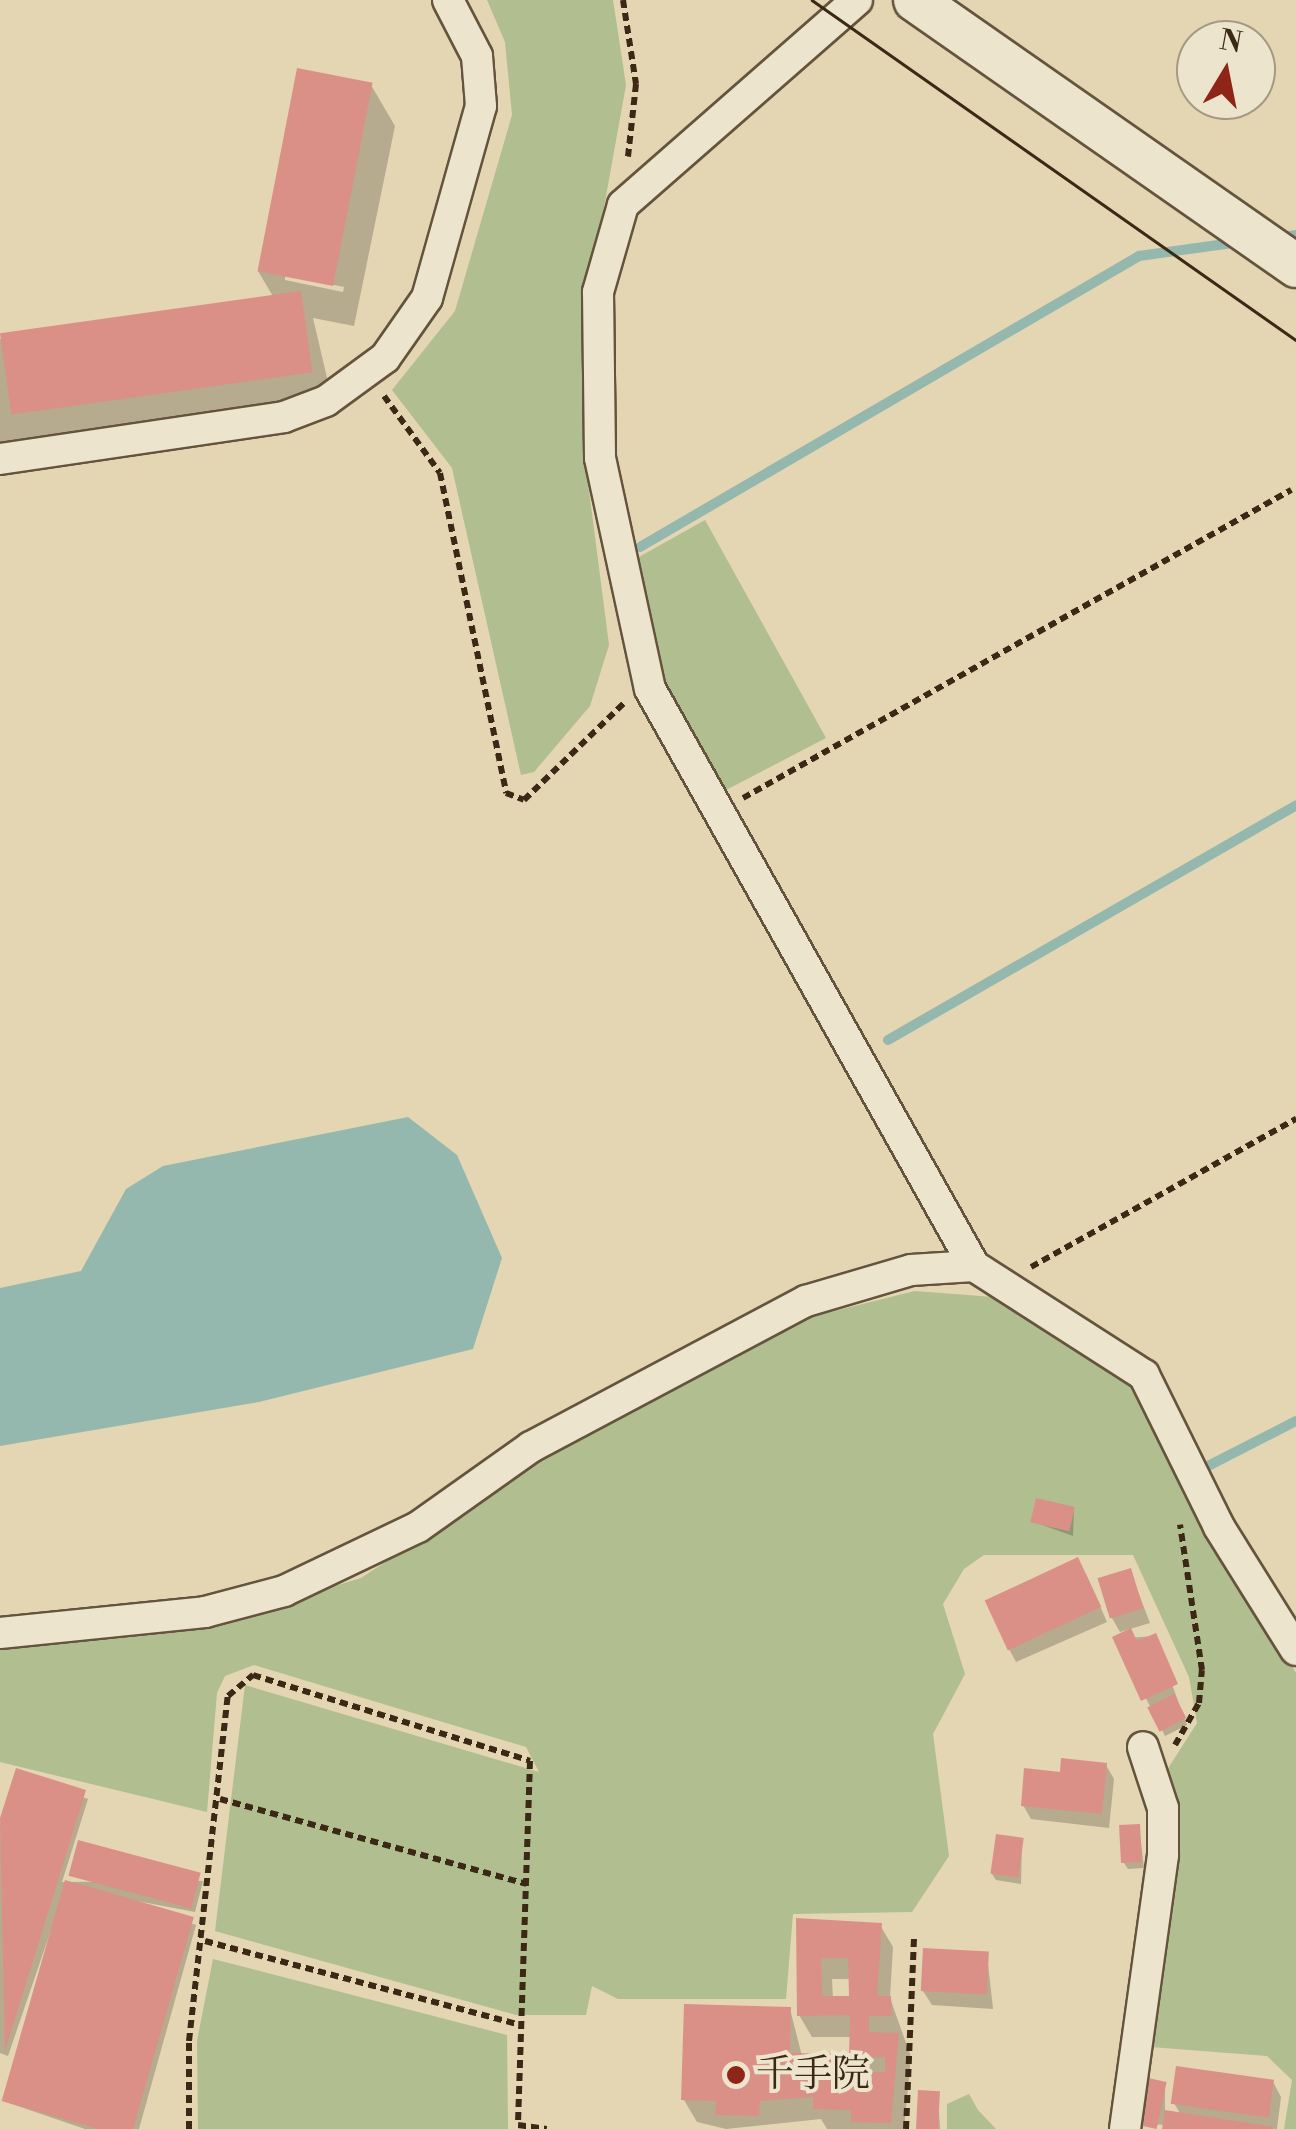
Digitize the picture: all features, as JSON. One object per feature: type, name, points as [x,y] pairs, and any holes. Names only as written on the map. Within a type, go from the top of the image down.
[{"type":"street","points":[[0,459],[284,418],[326,401],[386,358],[427,298],[481,106],[477,56],[448,0]]},
{"type":"street","points":[[857,0],[623,205],[598,292],[600,458],[650,690],[722,810],[974,1266]]},
{"type":"street","points":[[915,0],[1296,266]]},
{"type":"street","points":[[0,1633],[206,1612],[284,1590],[418,1527],[531,1446],[806,1300],[911,1270],[974,1266],[1008,1280],[1144,1375],[1184,1456],[1296,1650]]},
{"type":"street","points":[[1125,2129],[1163,1855],[1156,1778],[1143,1747]]},
{"type":"path","points":[[623,0],[636,84],[623,205]]},
{"type":"path","points":[[380,391],[440,473],[506,792],[524,800],[612,709],[650,690]]},
{"type":"path","points":[[722,810],[1291,490]]},
{"type":"path","points":[[1008,1280],[1296,1119]]},
{"type":"path","points":[[1156,1778],[1199,1703],[1202,1670],[1174,1486],[1184,1456]]},
{"type":"path","points":[[188,2129],[189,2042],[205,1941],[228,1696],[254,1676],[526,1757],[518,2124],[547,2129]]},
{"type":"path","points":[[220,1799],[526,1884]]},
{"type":"path","points":[[906,2129],[914,1935]]},
{"type":"path","points":[[205,1941],[522,2024]]},
{"type":"green space","points":[[487,0],[613,0],[626,85],[583,324],[584,452],[609,645],[590,706],[534,772],[521,775],[452,468],[392,390],[455,311],[512,115],[505,42]]},
{"type":"green space","points":[[705,520],[826,738],[724,791],[662,682],[630,562]]},
{"type":"green space","points":[[915,1291],[1006,1298],[1136,1383],[1296,1673],[1296,2129],[1284,2129],[1292,2080],[1267,2056],[1151,2047],[1174,1816],[1167,1770],[1197,1723],[1189,1677],[1133,1555],[984,1555],[964,1569],[943,1604],[965,1674],[933,1734],[949,1856],[912,1912],[793,1914],[786,1999],[618,1999],[592,1986],[586,2015],[516,2015],[215,1931],[245,1685],[539,1772],[526,1747],[254,1665],[225,1676],[217,1693],[207,1812],[0,1762],[0,1647],[207,1625],[361,1578],[585,1431],[814,1316]]},
{"type":"green space","points":[[213,1959],[507,2035],[508,2129],[198,2129],[197,2041]]},
{"type":"green space","points":[[969,2094],[996,2129],[947,2129],[947,2104]]},
{"type":"water","points":[[408,1117],[457,1155],[502,1258],[473,1349],[259,1402],[0,1446],[0,1288],[81,1271],[126,1189],[163,1166]]},
{"type":"building","points":[[297,68],[373,83],[333,286],[258,271]]},
{"type":"building","points":[[301,291],[312,372],[11,415],[0,333]]},
{"type":"building","points":[[1036,1498],[1075,1507],[1069,1531],[1030,1522]]},
{"type":"building","points":[[1078,1557],[1101,1607],[1008,1650],[985,1601]]},
{"type":"building","points":[[1131,1568],[1143,1608],[1110,1618],[1098,1578]]},
{"type":"building","points":[[1131,1628],[1137,1641],[1156,1633],[1178,1684],[1141,1701],[1112,1637]]},
{"type":"building","points":[[1174,1694],[1186,1718],[1160,1732],[1147,1708]]},
{"type":"building","points":[[1061,1758],[1107,1763],[1102,1814],[1021,1806],[1024,1768],[1060,1772]]},
{"type":"building","points":[[16,1768],[86,1790],[5,2051],[0,1818]]},
{"type":"building","points":[[1140,1824],[1142,1862],[1121,1863],[1119,1825]]},
{"type":"building","points":[[996,1834],[1024,1838],[1018,1878],[990,1874]]},
{"type":"building","points":[[78,1840],[201,1873],[191,1909],[68,1876]]},
{"type":"building","points":[[65,1880],[194,1917],[133,2129],[99,2129],[2,2101]]},
{"type":"building","points":[[796,1918],[882,1923],[877,1996],[891,1996],[892,2016],[869,2016],[869,2032],[899,2033],[891,2123],[851,2122],[851,2110],[813,2109],[813,2097],[760,2101],[759,2116],[715,2115],[716,2101],[681,2100],[684,2004],[791,2007],[790,2053],[849,2054],[850,2015],[797,2016]],"holes":[[[821,1958],[848,1958],[849,1996],[822,1996]],[[866,2057],[885,2057],[885,2072],[866,2072]]]},
{"type":"building","points":[[923,1948],[989,1951],[987,1994],[921,1991]]},
{"type":"building","points":[[1176,2066],[1274,2080],[1269,2117],[1171,2104]]},
{"type":"building","points":[[1148,2078],[1167,2082],[1157,2129],[1138,2125]]},
{"type":"building","points":[[918,2090],[940,2091],[938,2129],[916,2129]]},
{"type":"building","points":[[1165,2110],[1273,2127],[1273,2129],[1162,2129]]},
{"type":"waterway","points":[[1277,238],[1296,235]]},
{"type":"waterway","points":[[640,547],[1139,256],[1240,242]]},
{"type":"waterway","points":[[888,1040],[1296,805]]},
{"type":"waterway","points":[[1208,1466],[1296,1421]]},
{"type":"tram line","points":[[812,0],[1296,340]]},
{"type":"place","name":"千手院","points":[[736,2075]]}]
